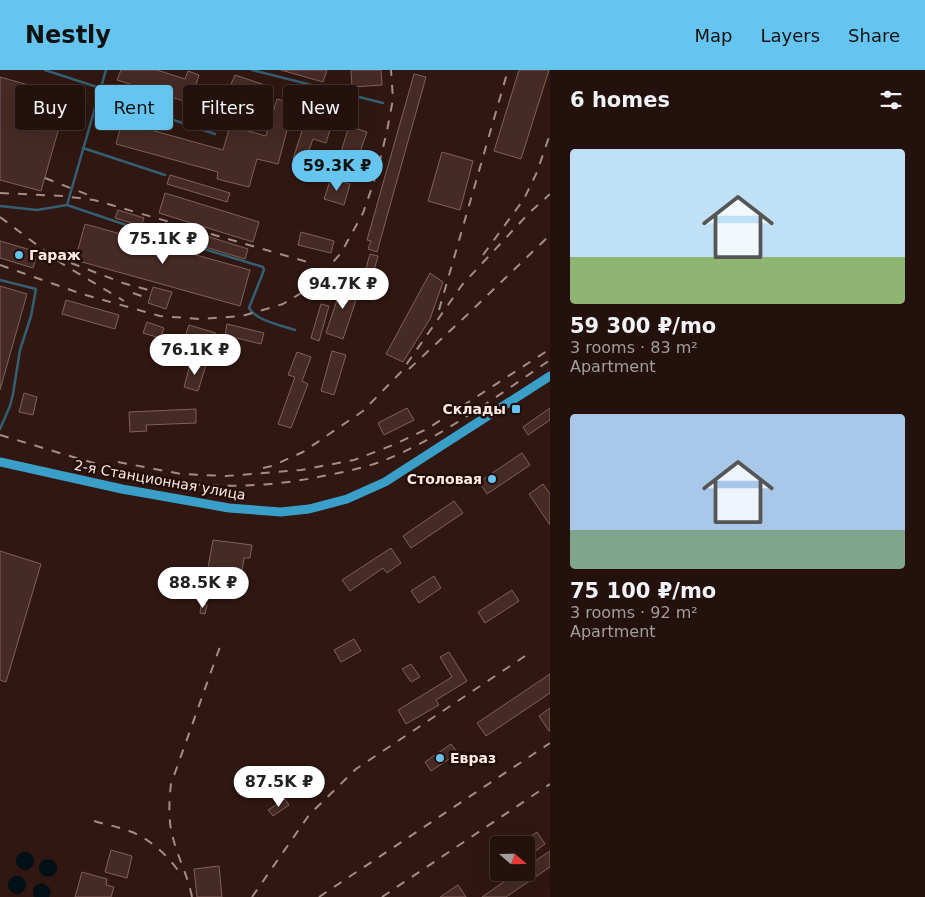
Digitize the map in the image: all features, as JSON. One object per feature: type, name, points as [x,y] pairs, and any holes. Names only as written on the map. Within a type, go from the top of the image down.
[{"type":"main road","name":"2-я Станционная улица","points":[[0,462],[122,489],[229,508],[281,512],[310,509],[347,499],[385,482],[550,376]]},
{"type":"lane","points":[[45,70],[95,86]]},
{"type":"lane","points":[[101,85],[106,70]]},
{"type":"lane","points":[[252,70],[383,103]]},
{"type":"lane","points":[[67,205],[95,107]]},
{"type":"lane","points":[[173,120],[216,134]]},
{"type":"lane","points":[[84,148],[165,176]]},
{"type":"lane","points":[[0,206],[37,210],[67,205],[263,268],[264,270],[249,308],[252,313],[266,320],[295,330]]},
{"type":"lane","points":[[0,280],[36,289],[31,316],[20,350],[13,394],[0,429]]},
{"type":"shaded area","points":[[21,852],[29,852],[34,857],[32,868],[21,870],[16,865],[16,857]]},
{"type":"shaded area","points":[[44,859],[52,859],[57,864],[55,875],[44,877],[39,872],[39,864]]},
{"type":"shaded area","points":[[13,876],[21,876],[26,881],[24,892],[13,894],[8,889],[8,881]]},
{"type":"shaded area","points":[[42,883],[49,887],[51,892],[49,897],[34,897],[33,889],[36,885]]},
{"type":"building","points":[[121,70],[157,70],[185,79],[188,71],[199,75],[196,85],[183,85],[183,101],[173,98],[173,85],[133,85],[117,80]]},
{"type":"building","points":[[281,70],[327,70],[323,82]]},
{"type":"building","points":[[351,70],[381,70],[382,85],[358,87],[358,85],[352,85]]},
{"type":"building","points":[[519,70],[549,70],[521,159],[494,151]]},
{"type":"building","points":[[414,74],[426,77],[377,252],[368,249],[371,241],[367,240]]},
{"type":"building","points":[[235,75],[265,85],[234,85],[231,84]]},
{"type":"building","points":[[0,77],[29,85],[15,85],[15,130],[58,130],[41,191],[0,180]]},
{"type":"building","points":[[277,99],[283,101],[283,130],[287,130],[278,164],[257,159],[249,187],[217,179],[218,172],[116,144],[120,130],[151,130],[223,150],[229,130],[244,130],[266,136],[268,130],[273,130],[273,112]]},
{"type":"building","points":[[358,129],[367,132],[353,173],[336,168],[348,130]]},
{"type":"building","points":[[302,130],[330,130],[326,143],[313,139],[308,153],[324,158],[321,168],[293,159]]},
{"type":"building","points":[[442,152],[473,161],[460,210],[428,201]]},
{"type":"building","points":[[170,175],[230,193],[227,202],[167,184]]},
{"type":"building","points":[[331,178],[350,184],[344,205],[324,199]]},
{"type":"building","points":[[165,193],[259,222],[253,242],[159,213]]},
{"type":"building","points":[[118,210],[144,218],[141,226],[115,218]]},
{"type":"building","points":[[165,223],[248,249],[245,259],[162,234]]},
{"type":"building","points":[[85,224],[250,270],[240,306],[75,260]]},
{"type":"building","points":[[301,232],[334,241],[331,253],[298,245]]},
{"type":"building","name":"Гараж","points":[[0,241],[38,252],[33,268],[0,258]]},
{"type":"building","points":[[370,254],[378,256],[369,288],[361,286]]},
{"type":"building","points":[[430,273],[443,282],[430,319],[403,362],[386,354]]},
{"type":"building","points":[[343,282],[360,288],[343,339],[326,333]]},
{"type":"building","points":[[0,286],[27,294],[0,390]]},
{"type":"building","points":[[153,287],[172,292],[166,309],[148,303]]},
{"type":"building","points":[[66,300],[119,315],[115,329],[62,314]]},
{"type":"building","points":[[321,304],[329,306],[319,341],[311,338]]},
{"type":"building","points":[[147,322],[164,328],[160,338],[143,333]]},
{"type":"building","points":[[227,324],[264,333],[261,344],[225,335]]},
{"type":"building","points":[[189,325],[216,333],[213,345],[185,337]]},
{"type":"building","points":[[332,351],[346,355],[334,395],[321,391]]},
{"type":"building","points":[[297,352],[311,357],[302,381],[308,384],[291,428],[278,424],[295,377],[288,375]]},
{"type":"building","points":[[191,361],[206,365],[198,391],[184,387]]},
{"type":"building","points":[[24,393],[37,397],[33,415],[19,412]]},
{"type":"building","points":[[407,408],[414,420],[384,435],[378,423]]},
{"type":"building","points":[[550,408],[550,420],[528,435],[523,427]]},
{"type":"building","points":[[196,409],[196,423],[146,425],[147,431],[130,432],[129,412]]},
{"type":"building","points":[[522,453],[530,465],[487,494],[479,482]]},
{"type":"building","points":[[543,484],[550,494],[550,525],[529,494]]},
{"type":"building","points":[[454,501],[463,513],[411,548],[403,536]]},
{"type":"building","points":[[213,540],[252,545],[250,558],[244,558],[242,571],[208,568]]},
{"type":"building","points":[[391,548],[401,563],[387,573],[383,568],[350,591],[342,580]]},
{"type":"building","points":[[0,551],[41,564],[6,682],[0,680]]},
{"type":"building","points":[[434,576],[441,588],[419,603],[411,591]]},
{"type":"building","points":[[512,590],[519,601],[485,623],[478,612]]},
{"type":"building","points":[[201,604],[207,605],[205,614],[200,613]]},
{"type":"building","points":[[354,639],[361,651],[341,662],[334,650]]},
{"type":"building","points":[[449,652],[467,681],[436,700],[439,705],[406,724],[398,710],[452,677],[440,657]]},
{"type":"building","points":[[411,664],[420,677],[411,682],[402,669]]},
{"type":"building","points":[[550,674],[550,693],[486,736],[477,723]]},
{"type":"building","points":[[550,708],[550,731],[549,731],[539,716]]},
{"type":"building","points":[[451,744],[458,753],[431,771],[425,762]]},
{"type":"building","points":[[285,799],[289,805],[273,816],[268,810]]},
{"type":"building","points":[[537,832],[545,844],[535,851],[535,836],[531,836]]},
{"type":"building","points":[[111,850],[132,856],[127,878],[105,872]]},
{"type":"building","points":[[550,851],[550,867],[535,877],[535,861]]},
{"type":"building","points":[[219,866],[222,897],[197,897],[194,869]]},
{"type":"building","points":[[82,872],[107,879],[106,885],[114,887],[111,897],[75,897]]},
{"type":"building","points":[[505,881],[529,881],[506,897],[482,897]]},
{"type":"building","points":[[458,885],[466,897],[440,897]]},
{"type":"railway","points":[[0,265],[82,294],[160,316],[199,319],[242,316],[283,304],[311,287],[341,253],[363,213],[377,173],[387,131],[393,99],[391,70]]},
{"type":"railway","points":[[439,310],[508,70]]},
{"type":"railway","points":[[483,255],[524,199],[537,172],[550,134]]},
{"type":"railway","points":[[45,178],[91,196]]},
{"type":"railway","points":[[0,193],[62,196],[94,200],[311,263]]},
{"type":"railway","points":[[263,468],[303,452],[363,411],[401,372],[462,285],[529,213],[550,194]]},
{"type":"railway","points":[[0,217],[61,263],[124,301]]},
{"type":"railway","points":[[409,369],[550,235]]},
{"type":"railway","points":[[71,263],[123,283],[152,291]]},
{"type":"railway","points":[[133,293],[150,299]]},
{"type":"railway","points":[[118,462],[181,474],[226,476],[301,470],[354,460],[427,429],[550,349]]},
{"type":"railway","points":[[0,435],[109,467],[176,482],[231,486],[287,482],[362,468],[407,450],[470,414],[550,360]]},
{"type":"railway","points":[[192,897],[171,831],[169,811],[171,784],[222,641]]},
{"type":"railway","points":[[252,897],[309,815],[356,769],[531,652]]},
{"type":"railway","points":[[319,897],[550,743]]},
{"type":"railway","points":[[382,897],[550,784]]},
{"type":"railway","points":[[94,821],[127,830],[147,840],[172,863],[182,876]]},
{"type":"place","name":"Гараж","points":[[19,255]]},
{"type":"place","name":"Склады","points":[[516,409]]},
{"type":"place","name":"Столовая","points":[[492,479]]},
{"type":"place","name":"Евраз","points":[[440,758]]}]
